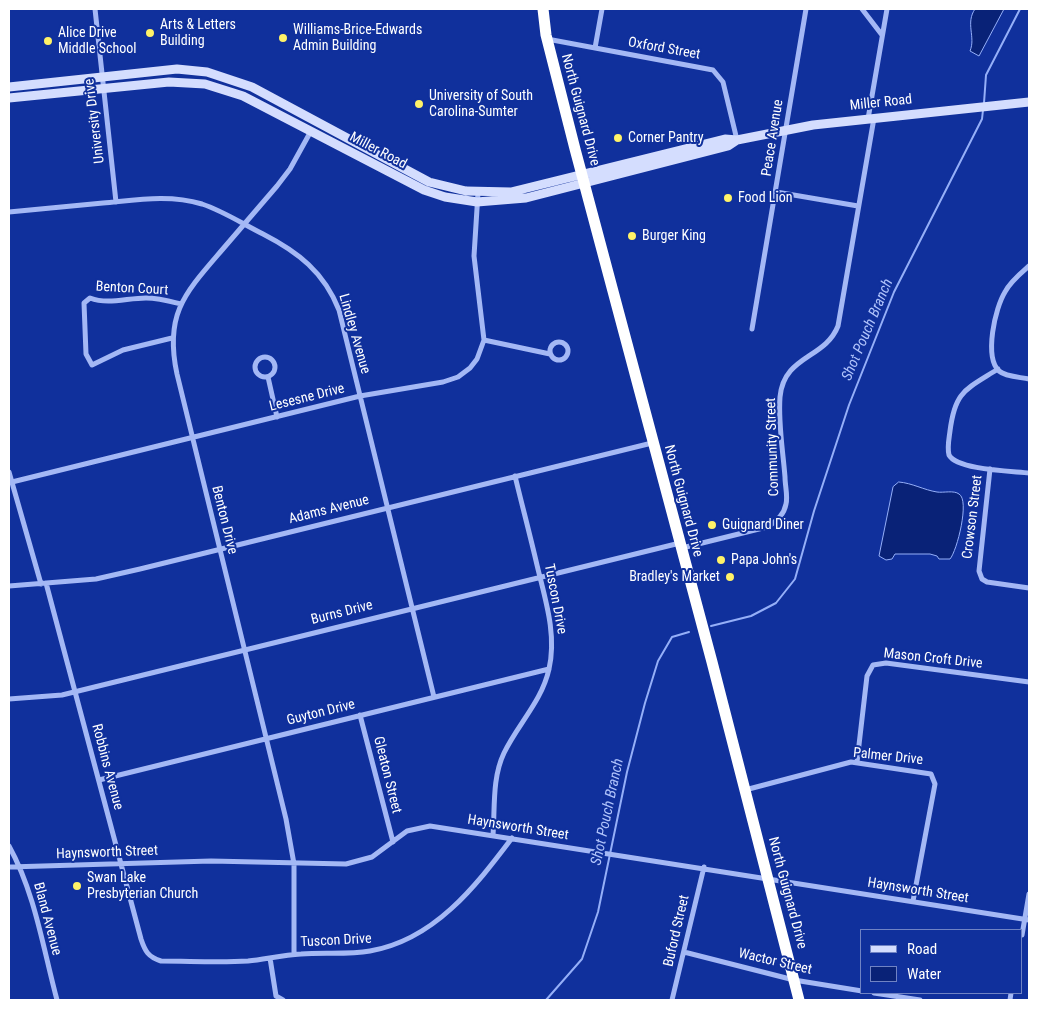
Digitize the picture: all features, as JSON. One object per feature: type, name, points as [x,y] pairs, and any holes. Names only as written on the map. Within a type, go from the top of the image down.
[{"type":"highway","name":"North Guignard Drive","points":[[543,9],[547,38],[583,180],[799,1000]]},
{"type":"street","name":"University Drive","points":[[95,9],[100,76],[116,202]]},
{"type":"street","points":[[595,48],[602,9]]},
{"type":"street","name":"Peace Avenue","points":[[752,329],[806,9]]},
{"type":"street","points":[[862,9],[882,35]]},
{"type":"street","name":"Community Street","points":[[680,546],[767,526],[778,519],[784,510],[786,496],[780,406],[782,390],[790,369],[824,346],[835,333],[841,312],[887,9]]},
{"type":"street","name":"Oxford Street","points":[[547,38],[713,70],[723,82],[737,140]]},
{"type":"street","name":"Miller Road","points":[[9,88],[100,76],[177,69],[207,72],[252,88],[429,182],[477,197]]},
{"type":"street","name":"Miller Road","points":[[9,98],[170,82],[205,84],[243,96],[424,190],[445,197],[526,198],[583,180],[728,146],[737,140],[787,130],[871,118],[1029,102]]},
{"type":"street","name":"Benton Drive","points":[[294,954],[294,864],[266,738],[174,359],[172,338],[181,304],[195,282],[290,169],[312,131]]},
{"type":"street","points":[[776,192],[858,206]]},
{"type":"street","points":[[477,197],[474,256],[484,340],[550,354]]},
{"type":"street","name":"Lindley Avenue","points":[[9,212],[116,202],[178,199],[203,204],[244,224],[292,250],[315,269],[328,286],[339,310],[434,696]]},
{"type":"street","points":[[1029,266],[1006,289],[1001,300],[992,346],[993,360],[998,369],[1004,374],[1029,379]]},
{"type":"street","name":"Benton Court","points":[[172,338],[123,350],[92,365],[86,354],[84,303],[90,298],[106,301],[158,298],[181,304]]},
{"type":"street","name":"Lesesne Drive","points":[[12,482],[360,396],[443,382],[458,377],[470,368],[477,359],[484,340]]},
{"type":"street","points":[[262,357],[269,358],[275,365],[274,373],[268,377],[259,375],[255,369],[256,362],[262,357]]},
{"type":"street","points":[[998,369],[971,386],[956,401],[948,450],[951,459],[955,461],[990,469],[1029,473]]},
{"type":"street","points":[[268,377],[277,417]]},
{"type":"street","name":"Adams Avenue","points":[[9,586],[96,579],[652,443]]},
{"type":"street","name":"Crowson Street","points":[[990,469],[979,571],[982,579],[987,582],[1029,588]]},
{"type":"street","name":"Robbins Avenue","points":[[9,472],[75,691],[141,939],[149,955]]},
{"type":"street","name":"Tuscon Drive","points":[[493,835],[496,782],[500,763],[512,738],[537,700],[549,669],[552,635],[515,476]]},
{"type":"street","name":"Burns Drive","points":[[9,698],[50,696],[75,691],[540,577],[680,546]]},
{"type":"street","name":"Mason Croft Drive","points":[[857,762],[867,676],[870,668],[876,664],[904,664],[1029,682]]},
{"type":"street","name":"Guyton Drive","points":[[99,780],[360,714],[549,669]]},
{"type":"street","name":"Gleaton Street","points":[[360,714],[393,842]]},
{"type":"street","name":"Palmer Drive","points":[[745,790],[857,762],[928,772],[935,779],[913,901]]},
{"type":"street","name":"Haynsworth Street","points":[[9,867],[211,861],[294,864],[357,863],[372,857],[408,831],[430,826],[620,854],[1027,920]]},
{"type":"street","name":"Tuscon Drive","points":[[149,955],[161,961],[217,962],[294,954],[367,952],[381,949],[417,934],[437,921],[457,904],[512,838]]},
{"type":"street","name":"Bland Avenue","points":[[9,846],[20,866],[28,889],[57,1000]]},
{"type":"street","name":"Buford Street","points":[[672,1000],[704,868]]},
{"type":"street","points":[[1023,932],[1027,920],[1029,894]]},
{"type":"street","name":"Wactor Street","points":[[684,952],[794,980],[860,991]]},
{"type":"street","points":[[270,958],[274,998],[283,1000]]},
{"type":"street","points":[[881,994],[920,1000]]},
{"type":"water","points":[[975,9],[1004,9],[979,56],[970,51],[972,46],[971,20]]},
{"type":"water","points":[[899,482],[937,492],[954,492],[962,498],[963,515],[961,526],[956,546],[950,559],[939,559],[937,556],[930,554],[895,554],[892,559],[886,560],[879,556],[893,487]]},
{"type":"waterway","name":"Shot Pouch Branch","points":[[984,103],[986,75],[1020,9]]},
{"type":"waterway","name":"Shot Pouch Branch","points":[[711,626],[751,616],[776,603],[795,579],[814,511],[849,405],[894,292],[982,119],[983,110]]},
{"type":"waterway","name":"Shot Pouch Branch","points":[[546,1000],[582,959],[598,912],[627,772],[658,661],[672,637],[689,632]]},
{"type":"place","name":"Arts & Letters Building","points":[[150,33]]},
{"type":"place","name":"Williams-Brice-Edwards Admin Building","points":[[283,38]]},
{"type":"place","name":"Alice Drive Middle School","points":[[48,41]]},
{"type":"place","name":"University of South Carolina-Sumter","points":[[419,104]]},
{"type":"place","name":"Corner Pantry","points":[[618,138]]},
{"type":"place","name":"Food Lion","points":[[728,198]]},
{"type":"place","name":"Burger King","points":[[632,236]]},
{"type":"place","name":"Guignard Diner","points":[[712,525]]},
{"type":"place","name":"Papa John's","points":[[721,560]]},
{"type":"place","name":"Bradley's Market","points":[[730,577]]},
{"type":"place","name":"Swan Lake Presbyterian Church","points":[[77,886]]}]
